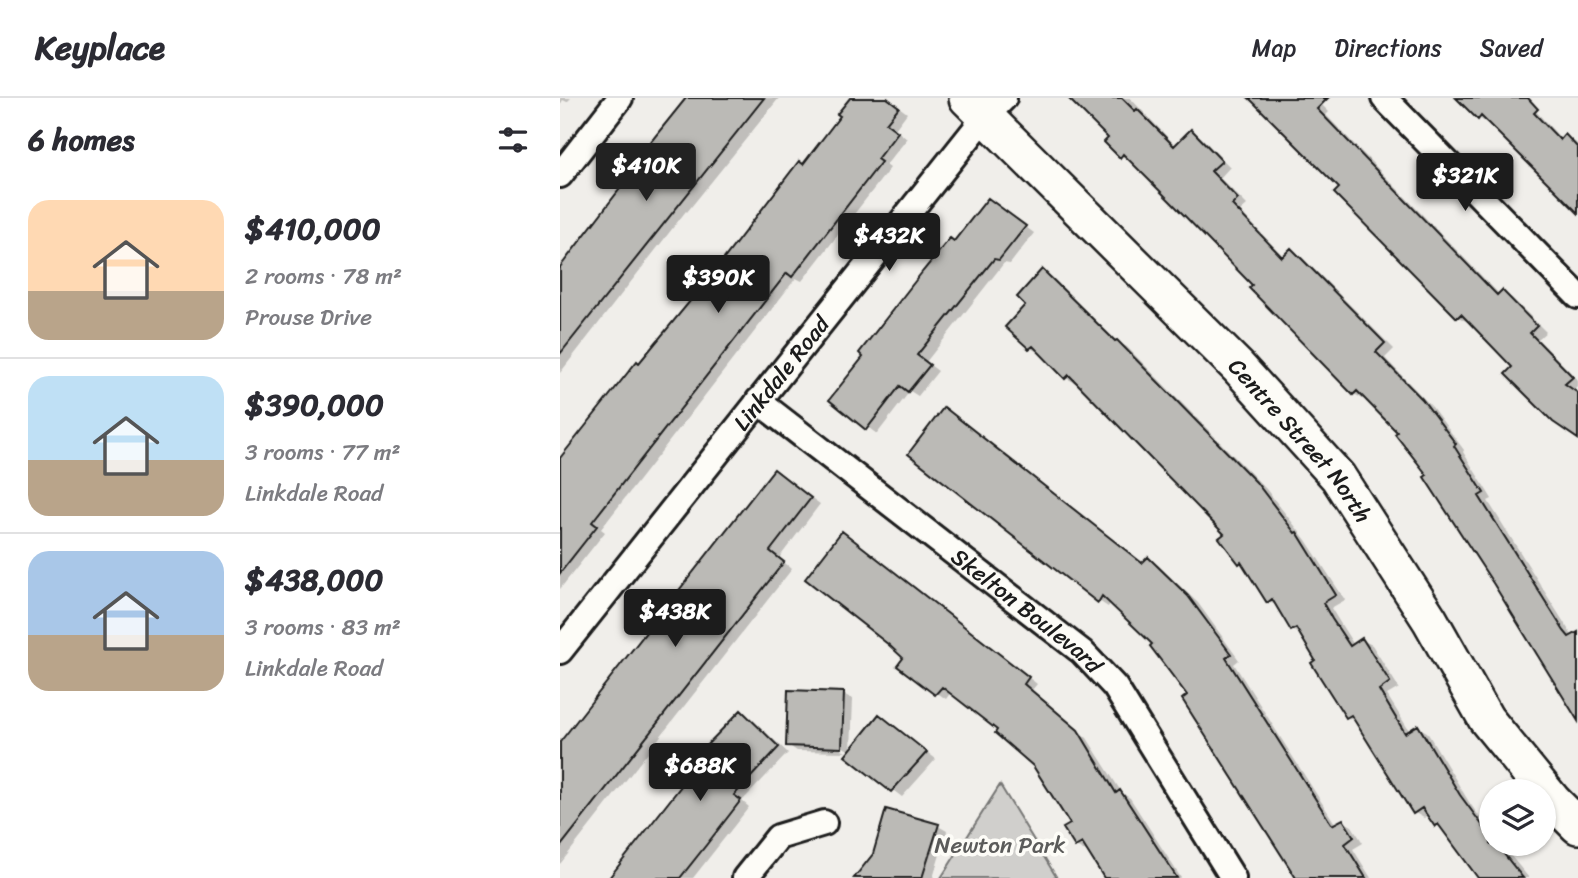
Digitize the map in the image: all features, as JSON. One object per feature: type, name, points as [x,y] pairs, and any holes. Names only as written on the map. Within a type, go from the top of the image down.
[{"type":"street","points":[[560,175],[620,98]]},
{"type":"street","points":[[1384,98],[1578,296]]},
{"type":"street","name":"Linkdale Road","points":[[560,651],[758,401],[985,104]]},
{"type":"street","name":"Centre Street North","points":[[985,104],[1238,367],[1338,477],[1430,620],[1486,719],[1553,801],[1578,826]]},
{"type":"street","name":"Skelton Boulevard","points":[[758,401],[1082,652],[1115,687],[1233,878]]},
{"type":"street","points":[[745,878],[778,837],[824,823]]},
{"type":"green space","name":"Newton Park","points":[[1000,785],[1057,878],[941,878]]},
{"type":"building","points":[[686,98],[764,98],[560,354],[560,267],[632,173],[628,170]]},
{"type":"building","points":[[850,98],[887,98],[899,107],[886,123],[898,132],[877,159],[881,162],[792,277],[787,273],[592,522],[597,526],[560,573],[560,458],[637,361],[639,363],[710,277],[799,161],[803,164],[840,116],[837,114]]},
{"type":"building","points":[[1068,98],[1122,98],[1174,146],[1191,129],[1222,161],[1211,171],[1238,199],[1232,205],[1282,257],[1291,248],[1385,343],[1376,352],[1422,399],[1456,444],[1454,446],[1484,493],[1479,496],[1564,631],[1569,637],[1578,632],[1578,721],[1424,477],[1427,475],[1395,434],[1397,432],[1357,391],[1353,395],[1249,288],[1252,285],[1175,206],[1123,154],[1120,158],[1104,142],[1108,138]]},
{"type":"building","points":[[1249,98],[1328,98],[1317,109],[1497,295],[1502,290],[1537,326],[1530,333],[1573,377],[1565,384],[1578,393],[1578,439],[1553,422],[1505,374],[1512,367],[1461,314],[1457,318],[1334,193],[1339,188]]},
{"type":"building","points":[[1456,98],[1528,98],[1538,109],[1534,113],[1560,140],[1565,134],[1578,148],[1578,213],[1481,116],[1478,120]]},
{"type":"building","points":[[988,198],[1026,226],[999,260],[994,259],[917,355],[930,365],[908,392],[900,386],[866,430],[829,400],[863,357],[859,353],[923,271],[950,238],[954,241]]},
{"type":"building","points":[[1042,269],[1115,341],[1117,340],[1256,482],[1295,533],[1297,532],[1336,595],[1323,603],[1350,646],[1362,638],[1390,682],[1379,690],[1405,733],[1418,725],[1460,795],[1479,821],[1479,856],[1506,856],[1523,878],[1478,878],[1438,824],[1435,827],[1422,808],[1413,814],[1351,715],[1346,718],[1311,663],[1315,660],[1296,628],[1291,631],[1272,599],[1267,603],[1241,562],[1239,564],[1219,538],[1224,534],[1069,375],[1065,379],[1033,346],[1029,349],[1005,327],[1025,305],[1017,297]]},
{"type":"building","points":[[944,407],[1142,563],[1148,557],[1188,596],[1231,654],[1226,658],[1332,825],[1343,819],[1354,837],[1345,844],[1366,878],[1296,878],[1182,699],[1187,695],[1150,646],[1152,644],[1102,596],[1098,603],[908,454]]},
{"type":"building","points":[[774,469],[811,498],[770,551],[784,562],[560,847],[560,742]]},
{"type":"building","points":[[842,531],[1029,677],[1024,684],[1078,730],[1116,793],[1120,790],[1177,878],[1104,878],[1082,843],[1075,847],[1063,828],[1070,824],[1033,766],[995,733],[997,730],[942,687],[935,695],[897,666],[903,658],[805,579]]},
{"type":"building","points":[[788,690],[844,692],[842,748],[786,746]]},
{"type":"building","points":[[741,710],[779,747],[734,795],[741,800],[707,844],[680,878],[609,878],[703,758],[698,754]]},
{"type":"building","points":[[879,714],[927,752],[891,792],[845,756]]},
{"type":"building","points":[[886,809],[939,824],[922,878],[854,878],[873,854]]}]
